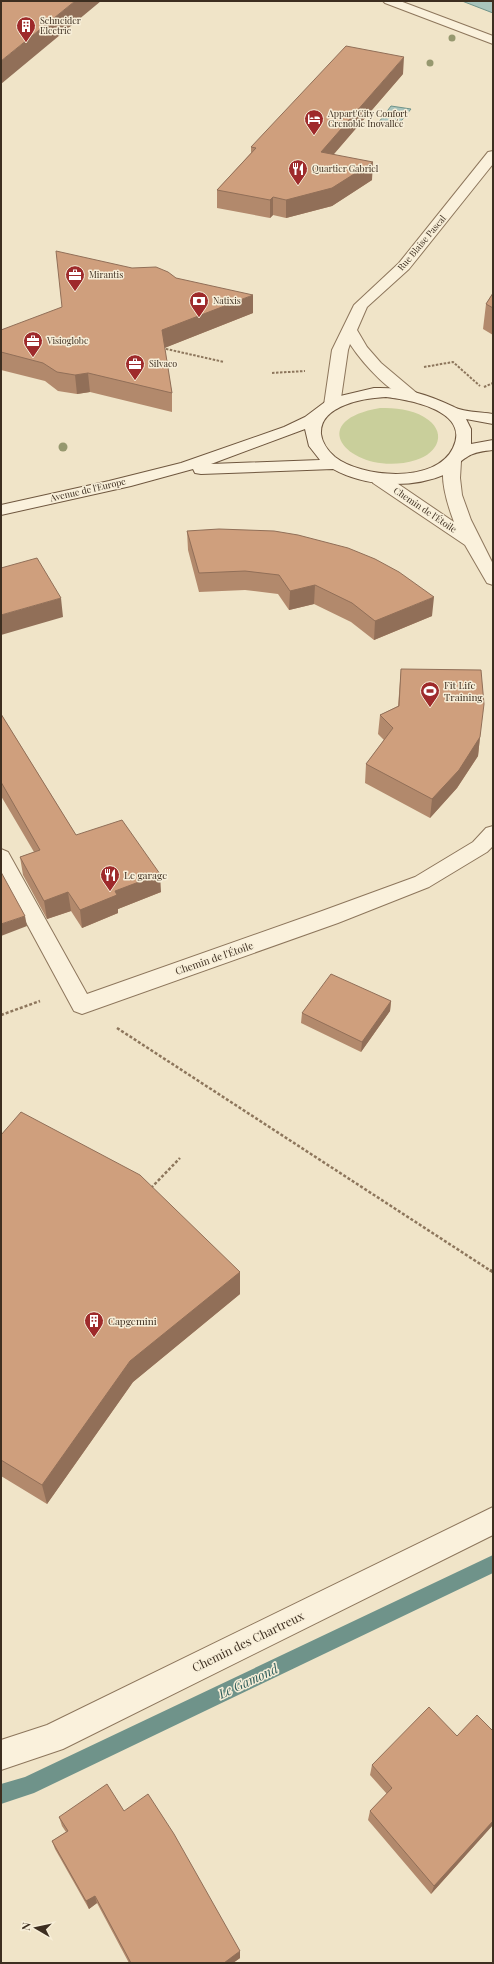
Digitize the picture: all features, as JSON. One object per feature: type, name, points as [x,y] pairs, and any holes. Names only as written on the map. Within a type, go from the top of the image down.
[{"type":"street","points":[[389,1],[493,40]]},
{"type":"street","name":"Rue Blaise Pascal","points":[[327,409],[340,350],[361,306],[404,266],[493,155]]},
{"type":"street","points":[[349,329],[357,344],[373,366],[411,395]]},
{"type":"street","name":"Avenue de l'Europe","points":[[1,510],[174,470],[290,431],[344,399],[365,394],[394,393],[411,395],[437,404],[448,410],[458,420],[464,432],[464,443],[456,458]]},
{"type":"street","name":"Avenue de l'Europe","points":[[327,409],[314,426],[313,439],[320,452],[333,464],[362,476],[379,479],[401,479],[421,476],[439,470],[456,458],[478,447],[493,445]]},
{"type":"street","name":"Avenue de l'Europe","points":[[448,410],[493,419]]},
{"type":"street","name":"Chemin de l'Étoile","points":[[456,458],[451,482],[454,499],[471,541],[493,579]]},
{"type":"street","name":"Avenue de l'Europe","points":[[174,470],[333,464]]},
{"type":"street","name":"Chemin de l'Étoile","points":[[379,479],[471,541]]},
{"type":"street","name":"Chemin de l'Étoile","points":[[78,997],[330,917],[422,882],[480,847],[493,833]]},
{"type":"street","points":[[1,857],[78,997]]},
{"type":"street","name":"Chemin des Chartreux","points":[[1,1755],[52,1738],[493,1521]]},
{"type":"path","points":[[156,346],[224,362]]},
{"type":"path","points":[[422,367],[453,362],[482,388],[493,383]]},
{"type":"path","points":[[272,373],[311,371]]},
{"type":"path","points":[[1,1015],[78,997],[493,1272]]},
{"type":"path","points":[[148,1191],[180,1158]]},
{"type":"green space","points":[[380,408],[408,411],[424,417],[436,429],[438,441],[435,447],[424,457],[394,464],[374,462],[357,456],[345,446],[340,436],[343,425],[356,415]]},
{"type":"water","points":[[462,1],[493,1],[493,13]]},
{"type":"water","points":[[391,106],[411,109],[397,126],[387,126],[379,122]]},
{"type":"building","points":[[1,1],[75,1],[1,61]]},
{"type":"building","points":[[346,46],[404,57],[321,152],[373,162],[332,188],[286,200],[273,197],[270,200],[217,190],[256,148],[251,147]]},
{"type":"building","points":[[56,251],[132,268],[156,267],[168,272],[176,278],[253,295],[162,330],[172,393],[88,373],[75,375],[57,372],[43,363],[1,352],[1,330],[62,307]]},
{"type":"building","points":[[493,293],[493,308],[486,304]]},
{"type":"building","points":[[219,529],[274,531],[298,535],[348,548],[375,559],[399,572],[434,597],[375,621],[352,603],[315,585],[290,591],[279,575],[245,571],[199,573],[187,531]]},
{"type":"building","points":[[37,558],[61,598],[1,615],[1,568]]},
{"type":"building","points":[[401,669],[481,670],[484,704],[480,737],[459,770],[432,799],[366,764],[393,728],[380,715],[399,706]]},
{"type":"building","points":[[1,714],[76,835],[122,820],[160,874],[115,891],[117,895],[80,910],[68,892],[44,901],[20,857],[40,850],[1,782]]},
{"type":"building","points":[[1,872],[25,916],[1,924]]},
{"type":"building","points":[[331,974],[391,1001],[362,1042],[302,1013]]},
{"type":"building","name":"Capgemini","points":[[21,1112],[140,1175],[240,1272],[130,1361],[42,1485],[1,1460],[1,1135]]},
{"type":"building","points":[[429,1707],[457,1736],[477,1715],[493,1731],[493,1821],[434,1886],[370,1811],[392,1788],[372,1765]]},
{"type":"building","points":[[107,1784],[124,1811],[148,1794],[174,1834],[240,1951],[224,1963],[131,1963],[95,1896],[86,1901],[52,1841],[68,1831],[59,1817]]},
{"type":"waterway","name":"Le Gamond","points":[[1,1794],[27,1786],[493,1564]]},
{"type":"place","name":"Schneider Electric","points":[[26,43]]},
{"type":"place","name":"Appart'City Confort Grenoble Inovallée","points":[[314,136]]},
{"type":"place","name":"Quartier Gabriel","points":[[298,186]]},
{"type":"place","name":"Mirantis","points":[[75,292]]},
{"type":"place","name":"Natixis","points":[[199,318]]},
{"type":"place","name":"Visioglobe","points":[[33,358]]},
{"type":"place","name":"Silvaco","points":[[135,381]]},
{"type":"place","name":"Fit Life Training","points":[[430,708]]},
{"type":"place","name":"Le garage","points":[[110,892]]},
{"type":"place","name":"Capgemini","points":[[94,1338]]}]
